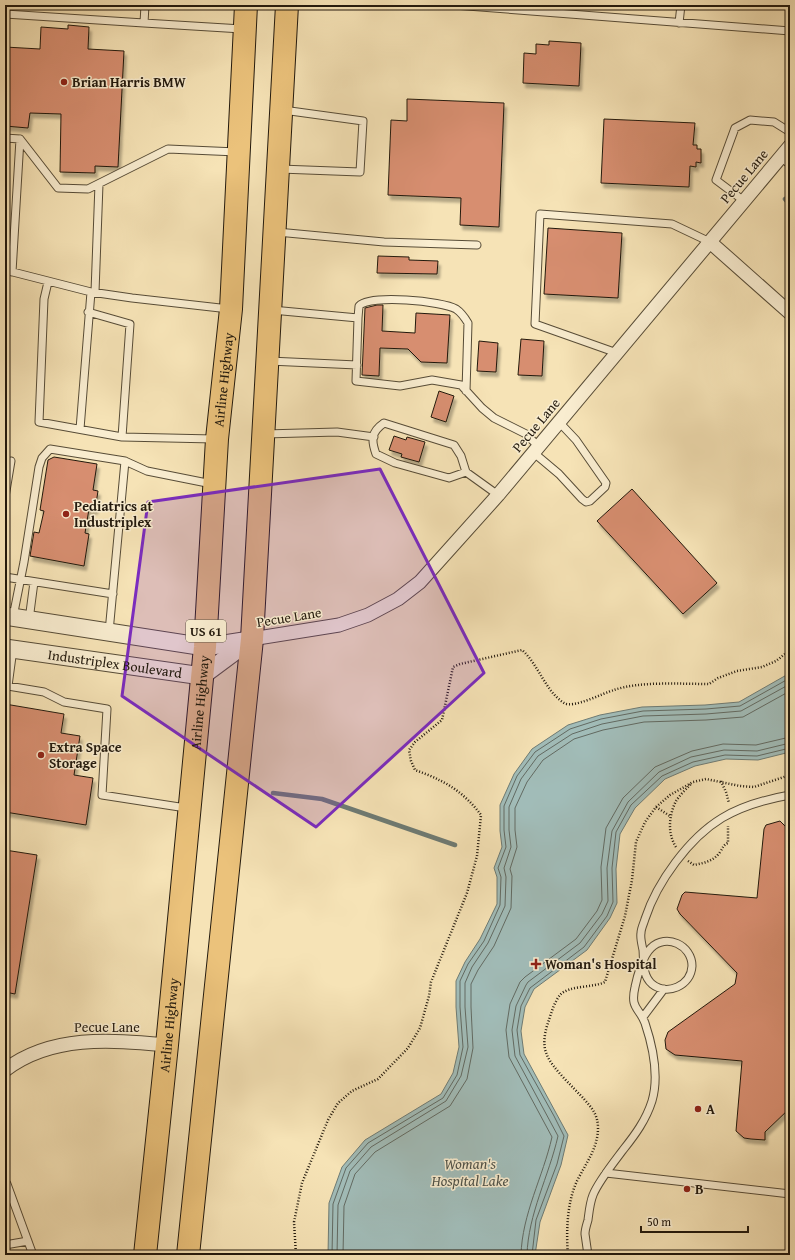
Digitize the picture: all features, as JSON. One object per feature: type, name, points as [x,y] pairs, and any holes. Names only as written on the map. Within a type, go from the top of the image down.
[{"type":"highway","name":"Airline Highway","points":[[145,1255],[205,647],[217,439],[231,309],[246,5]]},
{"type":"highway","points":[[188,1255],[252,639],[287,5]]},
{"type":"street","name":"Pecue Lane","points":[[252,639],[339,625],[368,615],[398,599],[420,582],[498,495],[744,201],[785,161],[790,146]]},
{"type":"street","points":[[710,242],[790,314]]},
{"type":"street","points":[[16,618],[205,647],[252,639]]},
{"type":"street","name":"Industriplex Boulevard","points":[[9,649],[202,676],[252,639]]},
{"type":"street","name":"Pecue Lane","points":[[5,1070],[31,1055],[48,1048],[68,1043],[96,1041],[167,1044]]},
{"type":"lane","points":[[144,23],[145,5]]},
{"type":"lane","points":[[454,5],[790,31]]},
{"type":"lane","points":[[679,23],[681,5]]},
{"type":"lane","points":[[5,14],[245,29]]},
{"type":"lane","points":[[278,169],[360,172],[363,121],[281,110]]},
{"type":"lane","points":[[744,201],[716,180],[735,128],[750,120],[774,122],[790,132]]},
{"type":"lane","points":[[5,138],[20,139],[58,188],[88,189],[168,149],[239,152]]},
{"type":"lane","points":[[20,139],[9,271],[48,282],[93,292],[231,309]]},
{"type":"lane","points":[[80,429],[88,312],[93,292],[99,184]]},
{"type":"lane","points":[[618,353],[534,324],[540,214],[672,224],[710,242]]},
{"type":"lane","points":[[274,232],[384,242],[477,245]]},
{"type":"lane","points":[[48,282],[44,299],[39,422],[122,437],[217,439]]},
{"type":"lane","points":[[466,391],[468,323],[463,315],[456,309],[441,304],[415,300],[369,301],[361,303],[359,306],[358,318],[356,381],[400,386],[432,380],[461,385],[466,391],[482,408],[494,418],[526,434],[536,450],[582,499],[586,502],[590,501],[605,487],[606,484],[576,440],[559,422]]},
{"type":"lane","points":[[270,310],[358,318]]},
{"type":"lane","points":[[88,312],[130,324],[122,437]]},
{"type":"lane","points":[[267,361],[357,365]]},
{"type":"lane","points":[[466,472],[449,478],[395,463],[376,454],[372,443],[376,429],[384,423],[454,445],[461,456],[466,472],[498,495]]},
{"type":"lane","points":[[263,434],[337,432],[374,437]]},
{"type":"lane","points":[[16,618],[20,580],[39,467],[42,458],[50,449],[125,461],[147,471],[214,484]]},
{"type":"lane","points":[[5,497],[11,461]]},
{"type":"lane","points":[[109,632],[125,461]]},
{"type":"lane","points":[[5,577],[112,594]]},
{"type":"lane","points":[[16,618],[34,582]]},
{"type":"lane","points":[[9,649],[8,686],[44,692],[64,702],[107,709],[102,795],[190,809]]},
{"type":"lane","points":[[588,1255],[585,1232],[593,1195],[606,1173],[639,1129],[652,1100],[655,1084],[651,1044],[643,1017],[634,1006],[635,986],[644,960],[647,952],[652,946],[660,942],[676,942],[688,953],[692,968],[690,975],[685,982],[672,989],[657,987],[650,982],[643,968],[644,960],[640,933],[648,908],[666,876],[685,851],[702,834],[722,818],[744,807],[777,797],[790,795]]},
{"type":"lane","points":[[643,1017],[664,989]]},
{"type":"lane","points":[[606,1173],[790,1194]]},
{"type":"lane","points":[[5,1181],[33,1255]]},
{"type":"lane","points":[[5,1245],[28,1241]]},
{"type":"path","points":[[296,1255],[294,1222],[302,1183],[328,1120],[338,1103],[352,1091],[378,1079],[408,1048],[420,1028],[429,996],[431,982],[466,893],[476,856],[481,815],[474,805],[464,796],[441,780],[416,770],[411,761],[409,750],[415,742],[442,720],[453,667],[460,664],[522,650],[528,656],[550,690],[565,704],[572,705],[631,685],[709,684],[718,678],[737,671],[762,667],[776,660],[790,650]]},
{"type":"path","points":[[568,1255],[566,1234],[576,1182],[597,1142],[599,1127],[595,1112],[559,1072],[546,1055],[544,1040],[546,1028],[560,995],[568,990],[606,982],[625,916],[632,880],[636,842],[645,822],[656,807],[670,795],[693,782],[706,779],[740,786],[754,787],[790,775]]},
{"type":"path","points":[[656,807],[670,816]]},
{"type":"highlighted area","points":[[380,469],[484,673],[316,827],[122,696],[148,502]]},
{"type":"water","name":"Woman's Hospital Lake","points":[[790,673],[790,752],[758,760],[726,759],[695,766],[665,779],[635,808],[620,834],[616,869],[617,903],[610,918],[587,950],[534,989],[525,1007],[521,1031],[524,1054],[568,1135],[561,1165],[540,1222],[535,1255],[328,1255],[329,1203],[342,1167],[365,1140],[441,1094],[453,1073],[459,1047],[456,981],[465,962],[480,939],[497,904],[497,877],[494,868],[502,847],[500,831],[500,805],[514,774],[532,749],[568,725],[600,715],[642,707],[705,705],[739,702]]},
{"type":"building","name":"Brian Harris BMW","points":[[68,25],[89,27],[88,49],[124,51],[118,167],[95,166],[95,173],[60,172],[61,114],[30,113],[28,128],[5,126],[5,47],[40,49],[41,27],[68,29]]},
{"type":"building","points":[[549,41],[581,43],[579,86],[523,83],[524,53],[536,54],[536,44],[549,45]]},
{"type":"building","points":[[407,99],[504,103],[499,227],[460,225],[461,198],[388,195],[391,120],[407,121]]},
{"type":"building","points":[[604,119],[695,123],[693,145],[697,145],[697,149],[701,149],[701,163],[696,162],[696,167],[690,166],[689,187],[601,183]]},
{"type":"building","points":[[548,228],[622,233],[618,298],[544,294]]},
{"type":"building","points":[[378,256],[409,257],[409,260],[438,261],[437,274],[377,273]]},
{"type":"building","points":[[383,305],[382,331],[415,333],[416,313],[450,315],[447,363],[421,362],[408,349],[380,348],[379,376],[362,375],[365,308]]},
{"type":"building","points":[[521,339],[544,341],[542,376],[518,375]]},
{"type":"building","points":[[479,341],[498,343],[496,372],[477,371]]},
{"type":"building","points":[[439,391],[454,396],[446,422],[431,417]]},
{"type":"building","points":[[394,436],[406,440],[407,437],[425,442],[419,462],[401,457],[402,454],[389,450]]},
{"type":"building","name":"Pediatrics at Industriplex","points":[[54,457],[97,464],[93,490],[98,491],[95,510],[89,509],[85,533],[89,534],[84,566],[30,556],[34,532],[39,533],[44,511],[40,510],[48,460]]},
{"type":"building","points":[[632,489],[717,583],[683,614],[597,521]]},
{"type":"building","name":"Extra Space Storage","points":[[5,704],[64,714],[61,733],[80,736],[74,775],[93,778],[86,825],[5,812]]},
{"type":"building","points":[[780,821],[790,831],[790,1108],[765,1132],[765,1140],[744,1138],[736,1131],[742,1061],[675,1055],[666,1049],[665,1040],[668,1032],[735,984],[737,973],[680,914],[677,909],[682,895],[685,892],[757,898],[764,829],[766,825]]},
{"type":"building","points":[[5,850],[37,855],[15,994],[5,992]]},
{"type":"waterway","points":[[785,199],[790,205]]},
{"type":"waterway","points":[[273,793],[322,799],[455,845]]},
{"type":"place","name":"Brian Harris BMW","points":[[64,82]]},
{"type":"place","name":"Pediatrics at Industriplex","points":[[66,514]]},
{"type":"place","name":"Extra Space Storage","points":[[41,755]]},
{"type":"place","name":"Woman's Hospital","points":[[536,964]]},
{"type":"place","name":"A","points":[[698,1109]]},
{"type":"place","name":"B","points":[[687,1189]]}]
